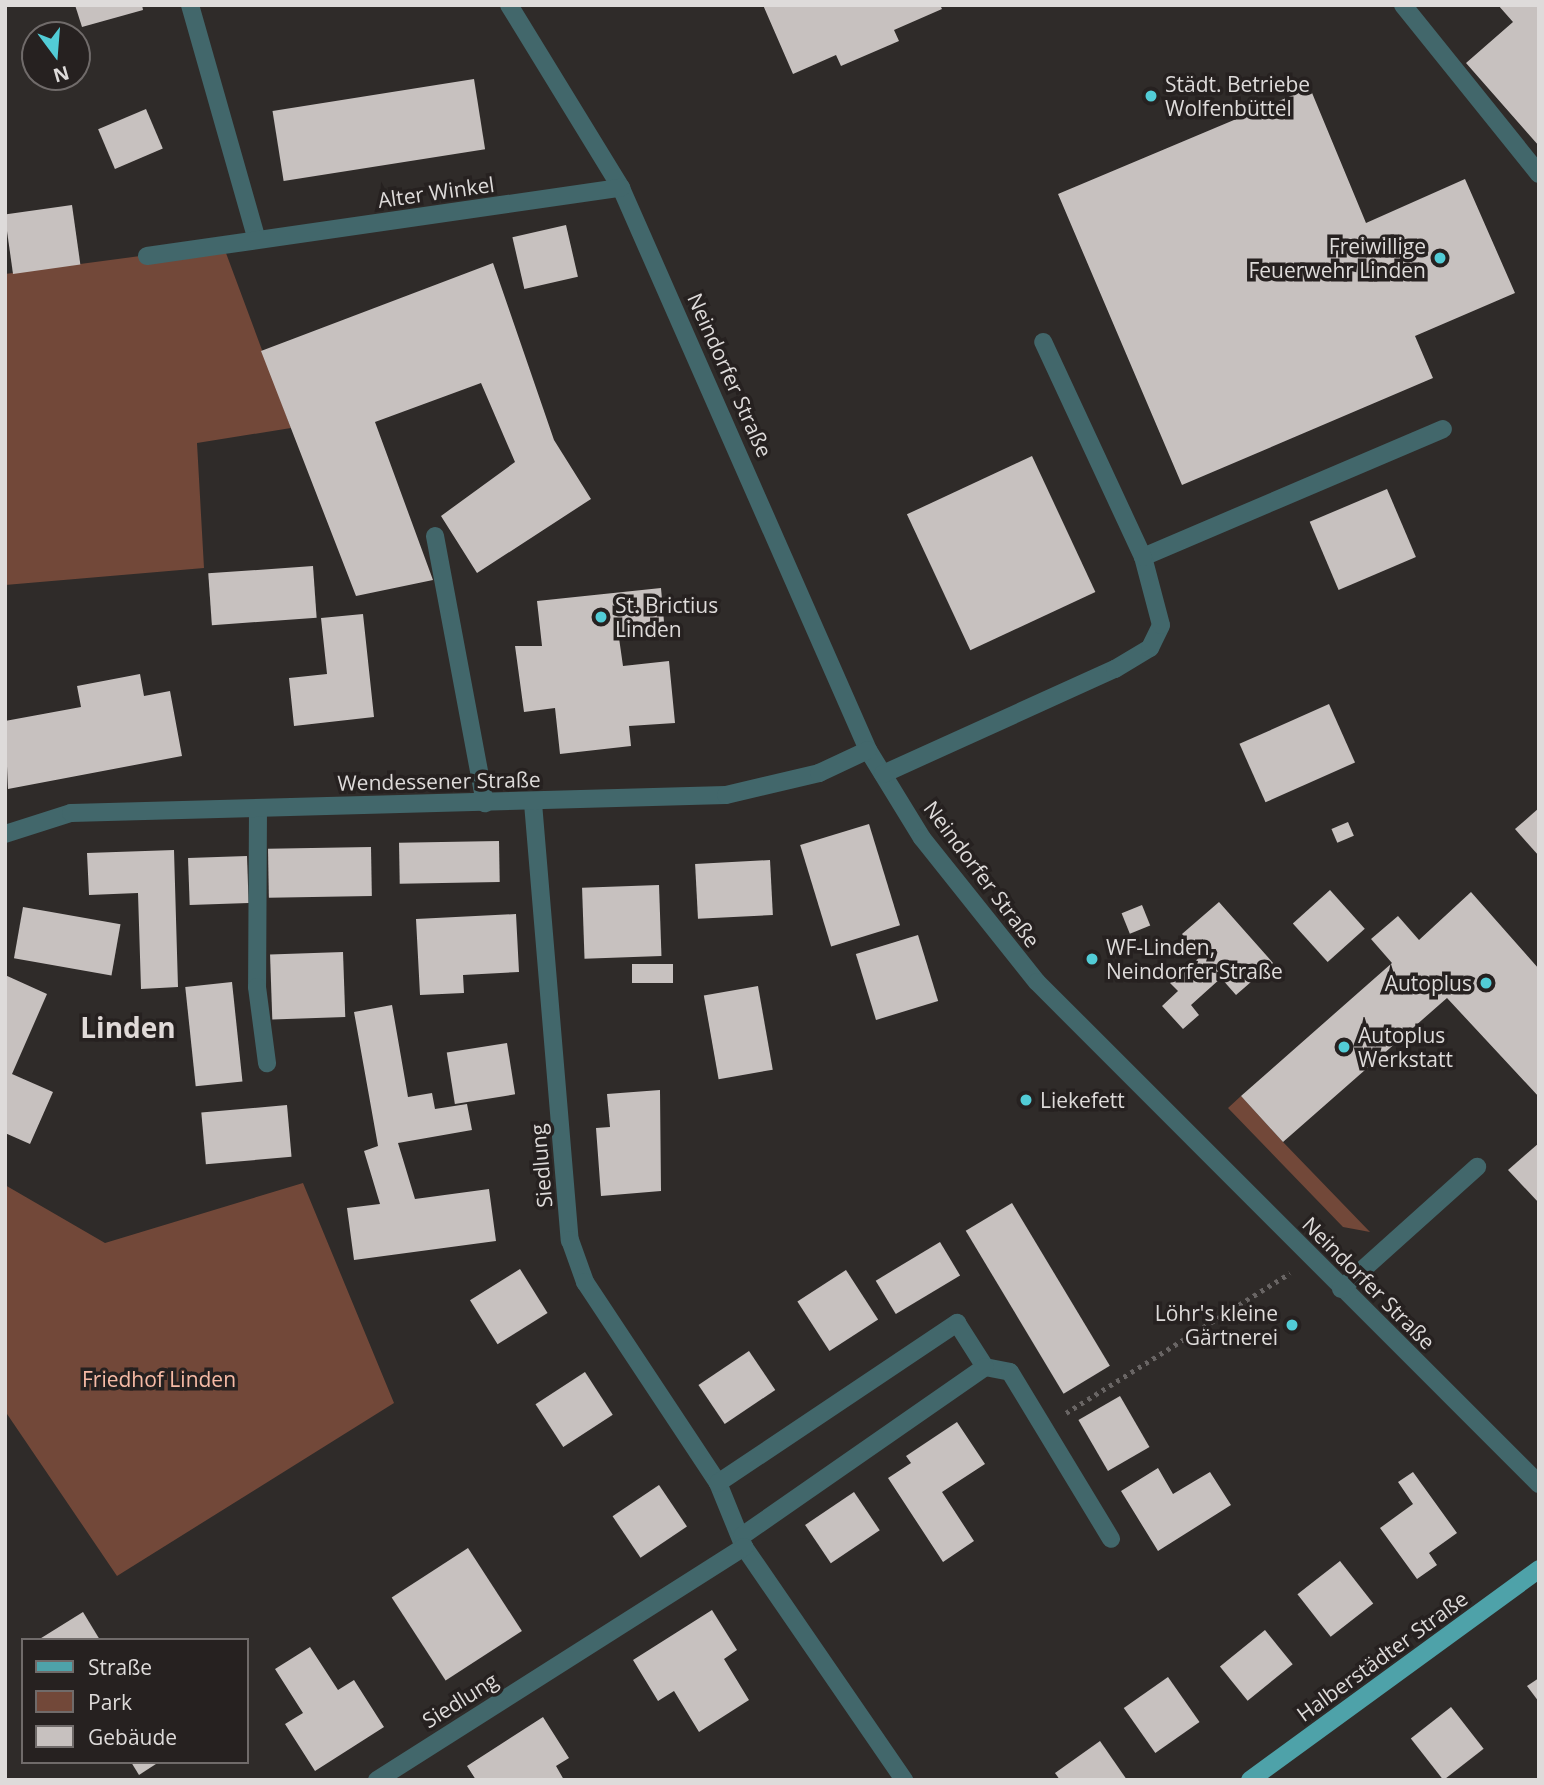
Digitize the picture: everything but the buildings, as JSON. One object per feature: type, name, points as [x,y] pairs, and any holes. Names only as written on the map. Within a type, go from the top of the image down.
[{"type":"main road","name":"Halberstädter Straße","points":[[1250,1780],[1539,1569]]},
{"type":"street","points":[[190,5],[257,240]]},
{"type":"street","name":"Neindorfer Straße","points":[[509,5],[621,188],[869,750],[922,838],[1037,982],[1341,1289],[1539,1483]]},
{"type":"street","points":[[1403,5],[1539,174]]},
{"type":"street","name":"Alter Winkel","points":[[146,257],[621,188]]},
{"type":"street","points":[[883,774],[1150,648],[1161,625],[1143,557],[1043,342]]},
{"type":"street","points":[[1143,557],[1443,429]]},
{"type":"street","points":[[435,536],[485,803]]},
{"type":"street","name":"Wendessener Straße","points":[[5,834],[71,813],[533,803],[766,789],[869,750]]},
{"type":"street","name":"Siedlung","points":[[533,803],[570,1240],[585,1282],[718,1483],[743,1541],[904,1780]]},
{"type":"street","points":[[258,808],[257,987],[267,1063]]},
{"type":"street","points":[[1341,1289],[1477,1167]]},
{"type":"street","points":[[718,1483],[957,1323],[985,1367],[1010,1372],[1111,1539]]},
{"type":"street","name":"Siedlung","points":[[377,1780],[743,1541],[985,1367]]},
{"type":"path","points":[[1045,1426],[1313,1259]]},
{"type":"green space","points":[[223,245],[291,428],[197,443],[204,568],[5,585],[5,274]]},
{"type":"green space","points":[[1241,1096],[1370,1232],[1343,1227],[1228,1108]]},
{"type":"green space","name":"Friedhof Linden","points":[[303,1183],[394,1403],[117,1576],[5,1411],[5,1185],[105,1243]]},
{"type":"place","name":"Städt. Betriebe Wolfenbüttel","points":[[1151,96]]},
{"type":"place","name":"Freiwillige Feuerwehr Linden","points":[[1440,258]]},
{"type":"place","name":"St. Brictius Linden","points":[[601,617]]},
{"type":"place","name":"WF-Linden, Neindorfer Straße","points":[[1092,959]]},
{"type":"place","name":"Autoplus","points":[[1486,983]]},
{"type":"place","name":"Autoplus Werkstatt","points":[[1344,1047]]},
{"type":"place","name":"Liekefett","points":[[1026,1100]]},
{"type":"place","name":"Löhr's kleine Gärtnerei","points":[[1292,1325]]},
{"type":"district","name":"Linden","points":[[128,1027]]}]
